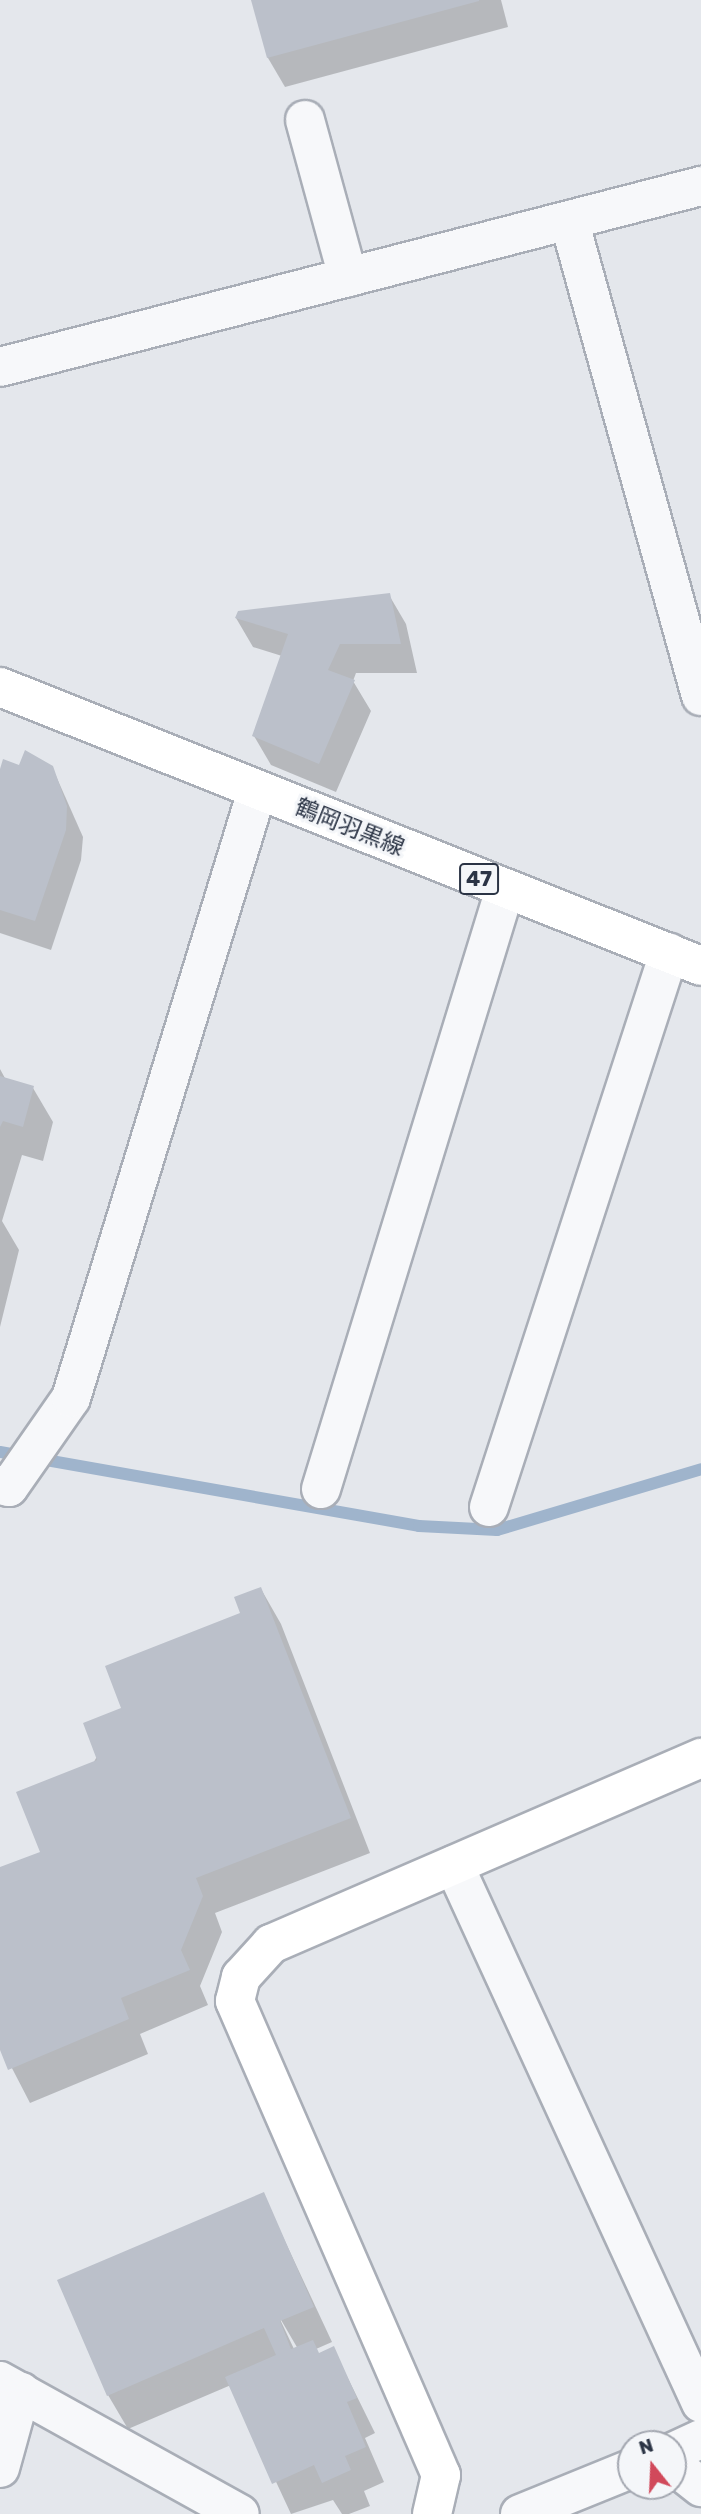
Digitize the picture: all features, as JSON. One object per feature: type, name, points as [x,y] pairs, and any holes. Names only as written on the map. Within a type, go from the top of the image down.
[{"type":"street","points":[[305,120],[348,277]]},
{"type":"street","points":[[0,368],[701,186]]},
{"type":"street","points":[[569,220],[701,696]]},
{"type":"street","name":"鶴岡羽黒線","points":[[0,687],[685,960]]},
{"type":"street","points":[[7,1483],[71,1398],[257,791]]},
{"type":"street","points":[[321,1489],[505,889]]},
{"type":"street","points":[[489,1507],[685,960]]},
{"type":"street","points":[[432,2514],[441,2475],[235,2001],[252,1957],[271,1944],[701,1758]]},
{"type":"street","points":[[454,1865],[701,2403]]},
{"type":"street","points":[[0,2468],[10,2386],[240,2514]]},
{"type":"street","points":[[520,2514],[617,2475]]},
{"type":"street","points":[[687,2476],[701,2487]]},
{"type":"building","points":[[251,0],[479,0],[479,1],[267,58]]},
{"type":"building","points":[[390,593],[401,644],[340,644],[328,670],[355,680],[319,764],[252,736],[288,634],[235,618],[238,611]]},
{"type":"building","points":[[25,750],[53,766],[67,806],[66,830],[35,921],[0,910],[0,769],[3,759],[19,765]]},
{"type":"building","points":[[0,1076],[34,1086],[23,1127],[3,1121],[0,1127]]},
{"type":"building","points":[[261,1587],[351,1818],[196,1878],[203,1896],[181,1950],[190,1970],[121,1998],[129,2019],[8,2070],[0,2050],[0,1867],[40,1852],[16,1792],[97,1760],[83,1723],[121,1708],[105,1666],[240,1613],[234,1597]]},
{"type":"building","points":[[264,2192],[314,2307],[280,2321],[291,2349],[313,2340],[319,2353],[334,2346],[357,2398],[347,2402],[366,2447],[345,2456],[351,2470],[322,2483],[314,2465],[272,2484],[225,2377],[276,2355],[264,2328],[107,2396],[57,2280]]},
{"type":"waterway","points":[[0,1452],[419,1526],[497,1530],[701,1469]]}]
